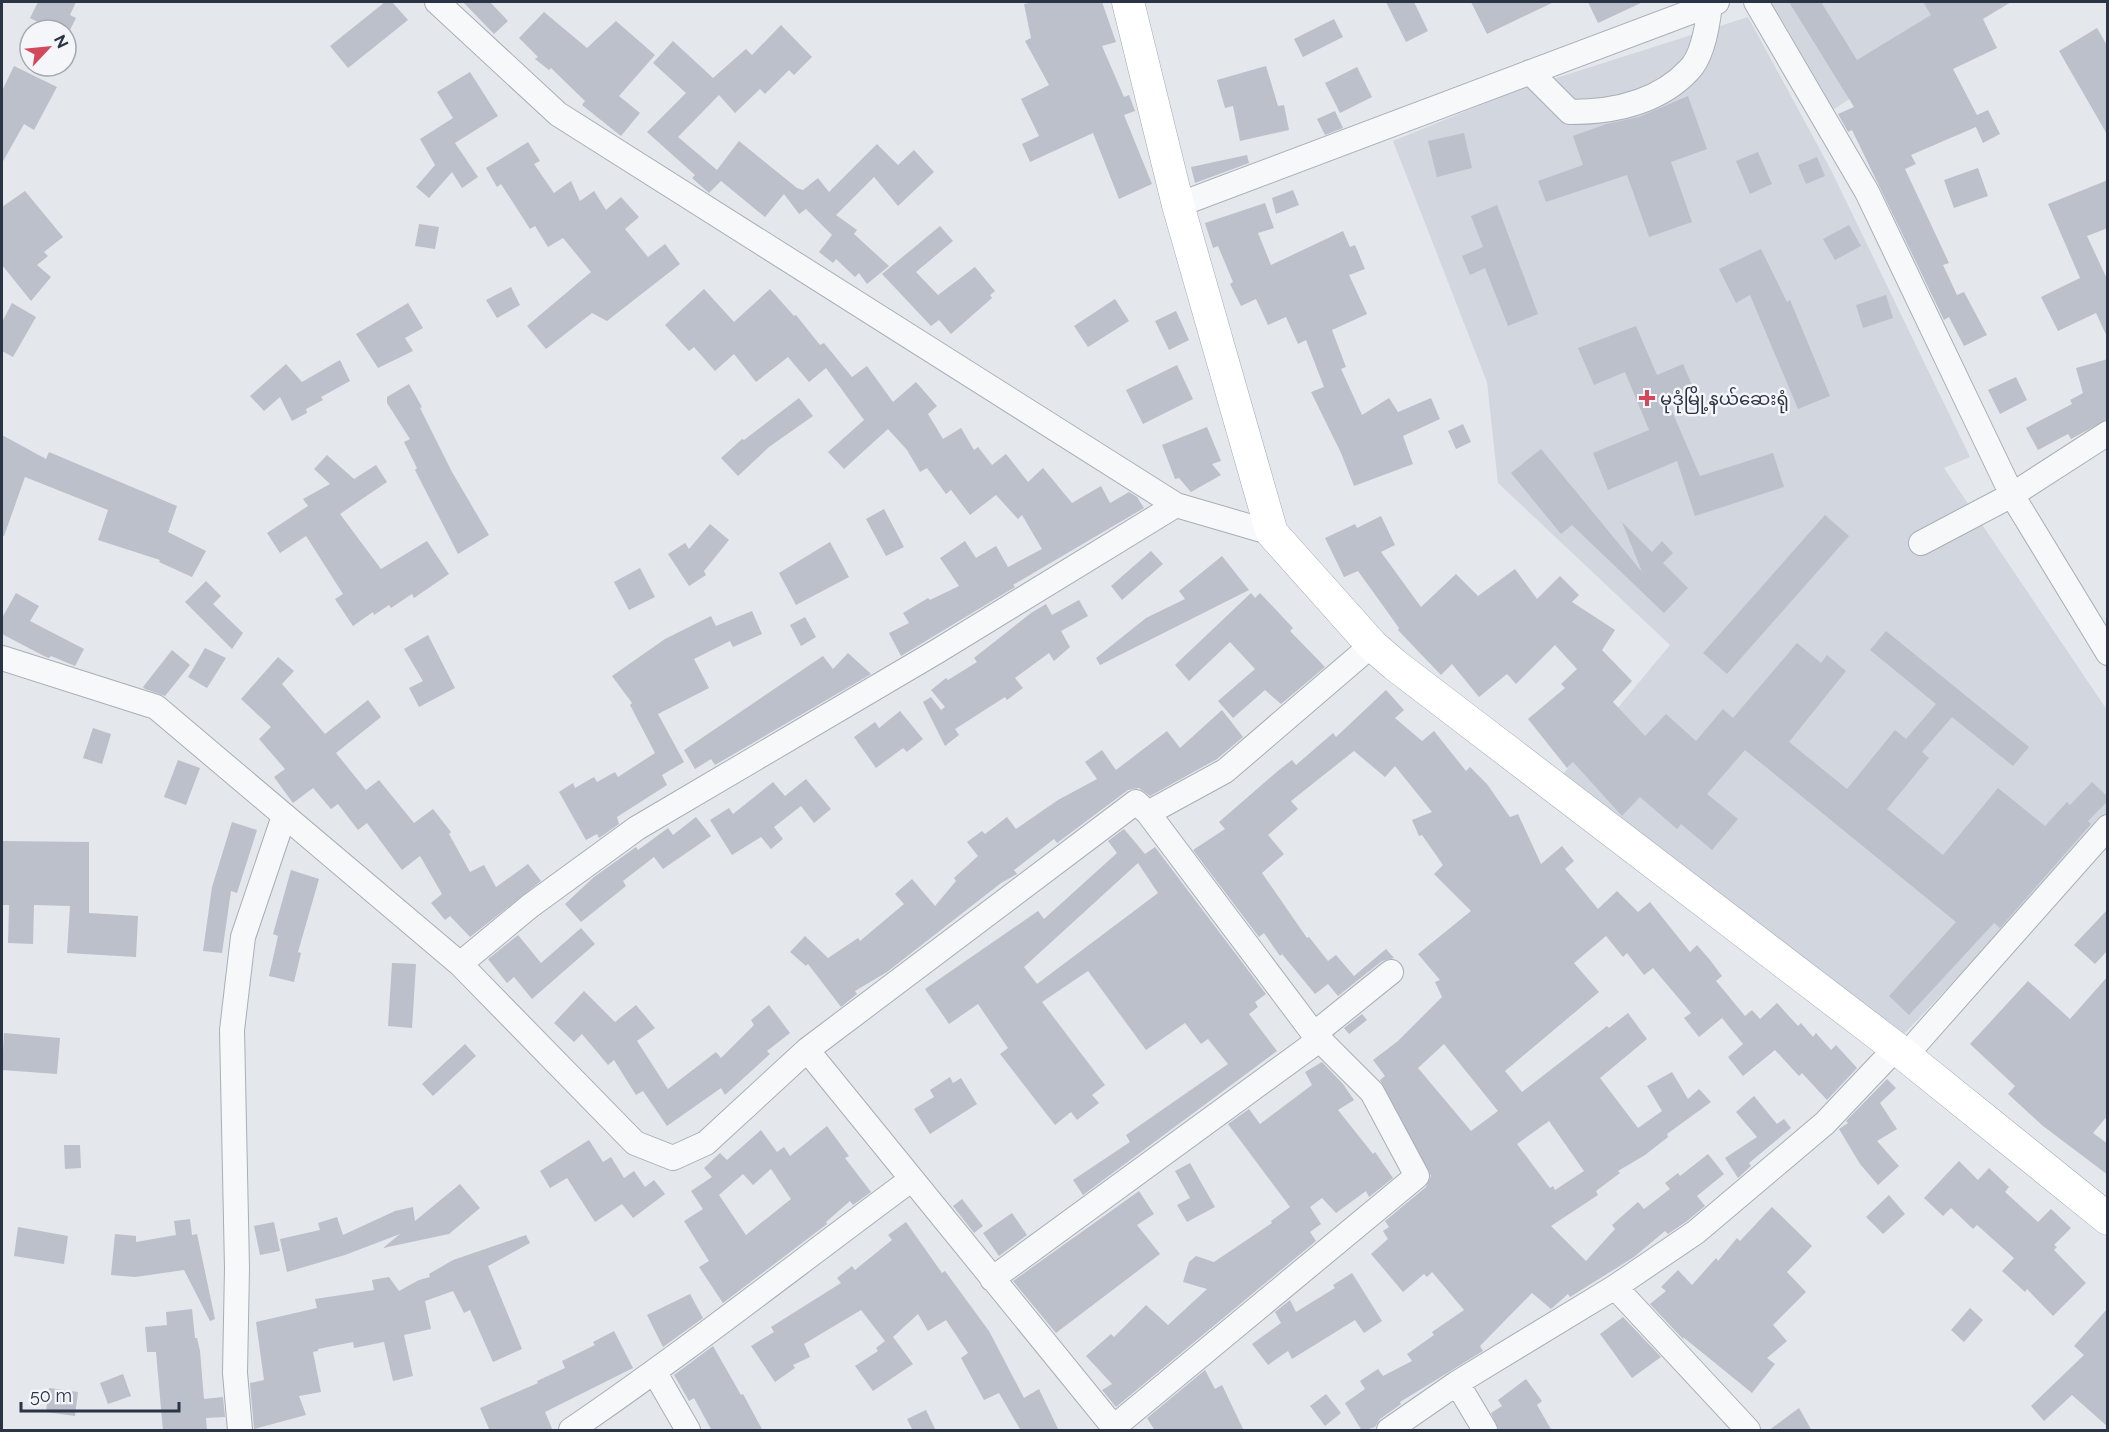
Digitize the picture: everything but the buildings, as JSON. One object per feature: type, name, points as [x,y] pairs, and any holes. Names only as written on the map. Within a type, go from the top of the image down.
[{"type":"main road","points":[[1128,2],[1179,205],[1272,533],[1372,645],[1901,1052],[2108,1219]]},
{"type":"street","points":[[437,2],[558,114],[1176,506],[1272,533]]},
{"type":"street","points":[[1756,2],[1868,192],[2012,495],[2108,653]]},
{"type":"street","points":[[1179,205],[1714,3]]},
{"type":"street","points":[[1530,72],[1570,112],[1604,112],[1656,96],[1691,69],[1707,30],[1714,3]]},
{"type":"street","points":[[1921,543],[2012,495],[2108,433]]},
{"type":"street","points":[[460,964],[530,906],[637,828],[936,652],[1176,506]]},
{"type":"street","points":[[1148,813],[1226,771],[1372,645]]},
{"type":"street","points":[[2,658],[156,707],[460,964],[635,1143],[673,1158],[706,1143],[807,1050],[1136,802],[1148,813],[1314,1034],[1372,1092],[1417,1176],[1115,1429],[807,1050]]},
{"type":"street","points":[[240,1431],[235,1373],[237,1268],[232,1030],[243,937],[284,816]]},
{"type":"street","points":[[1389,1431],[1457,1383],[1615,1287],[1696,1232],[1825,1123],[1901,1052],[2108,827]]},
{"type":"street","points":[[1314,1034],[1391,972]]},
{"type":"street","points":[[992,1278],[1315,1043],[1314,1034]]},
{"type":"street","points":[[571,1431],[655,1373],[768,1284],[912,1179]]},
{"type":"street","points":[[1615,1287],[1748,1431]]},
{"type":"street","points":[[655,1373],[688,1431]]},
{"type":"street","points":[[1457,1383],[1485,1431]]},
{"type":"shaded area","points":[[1765,2],[1997,2],[1828,113]]},
{"type":"shaded area","points":[[1748,17],[1831,170],[1970,457],[1944,468],[2107,710],[2107,819],[1904,1034],[1563,774],[1670,645],[1498,483],[1487,382],[1393,141],[1515,91]]},
{"type":"place","name":"မုဒုံမြို့နယ်ဆေးရုံ","points":[[1647,398]]}]
